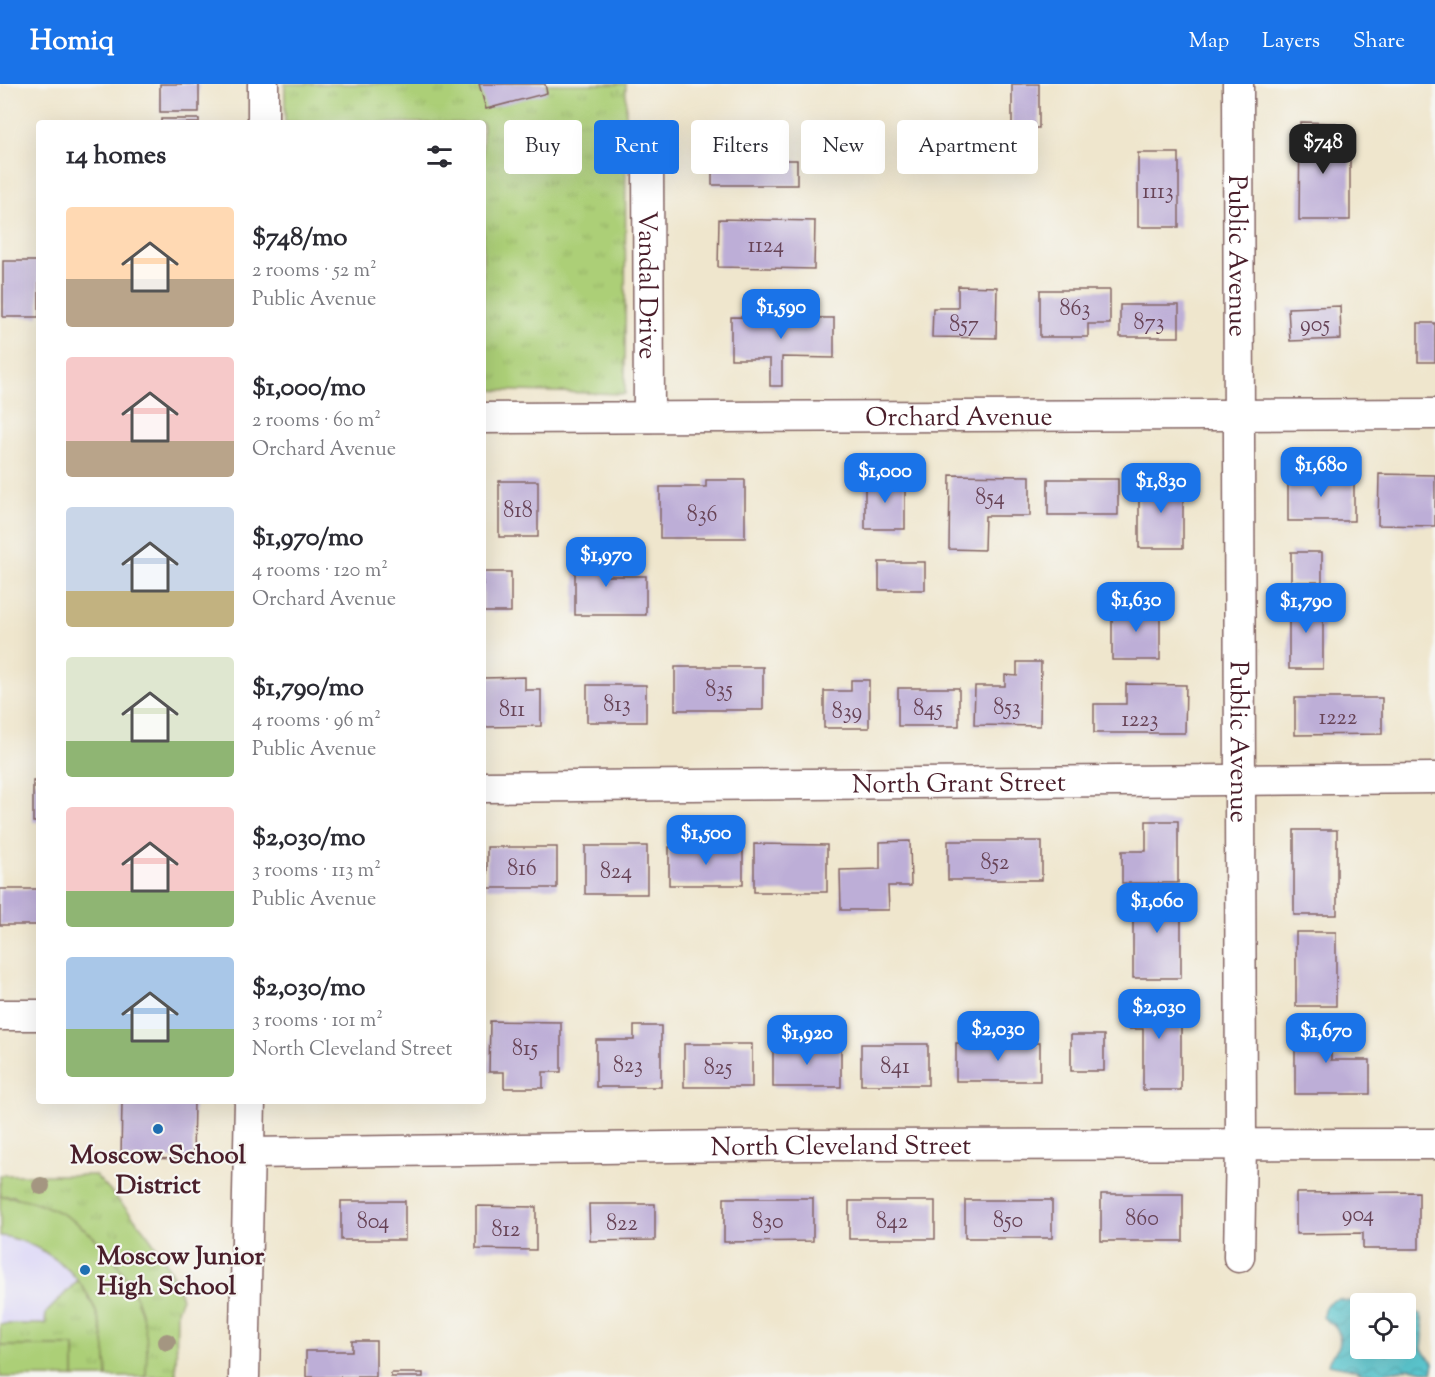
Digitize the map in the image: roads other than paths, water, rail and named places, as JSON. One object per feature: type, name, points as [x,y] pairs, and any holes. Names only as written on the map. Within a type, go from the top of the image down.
[{"type":"street","points":[[263,84],[263,120]]},
{"type":"street","name":"Public Avenue","points":[[1238,84],[1241,1144],[1239,1257]]},
{"type":"street","name":"Vandal Drive","points":[[648,174],[649,417]]},
{"type":"street","name":"Orchard Avenue","points":[[486,418],[1435,414]]},
{"type":"street","name":"North Grant Street","points":[[486,787],[1435,778]]},
{"type":"street","points":[[0,1015],[36,1014]]},
{"type":"street","points":[[244,1377],[250,1104]]},
{"type":"street","name":"North Cleveland Street","points":[[249,1153],[805,1145],[1435,1144]]},
{"type":"water","points":[[1339,1299],[1350,1301],[1350,1359],[1416,1359],[1416,1313],[1421,1314],[1424,1330],[1422,1348],[1434,1363],[1432,1373],[1410,1368],[1380,1374],[1362,1373],[1354,1369],[1328,1364],[1339,1346],[1340,1339],[1334,1325],[1323,1317],[1325,1307]]},
{"type":"place","name":"Moscow School District","points":[[158,1129]]},
{"type":"place","name":"Moscow Junior High School","points":[[85,1270]]}]
